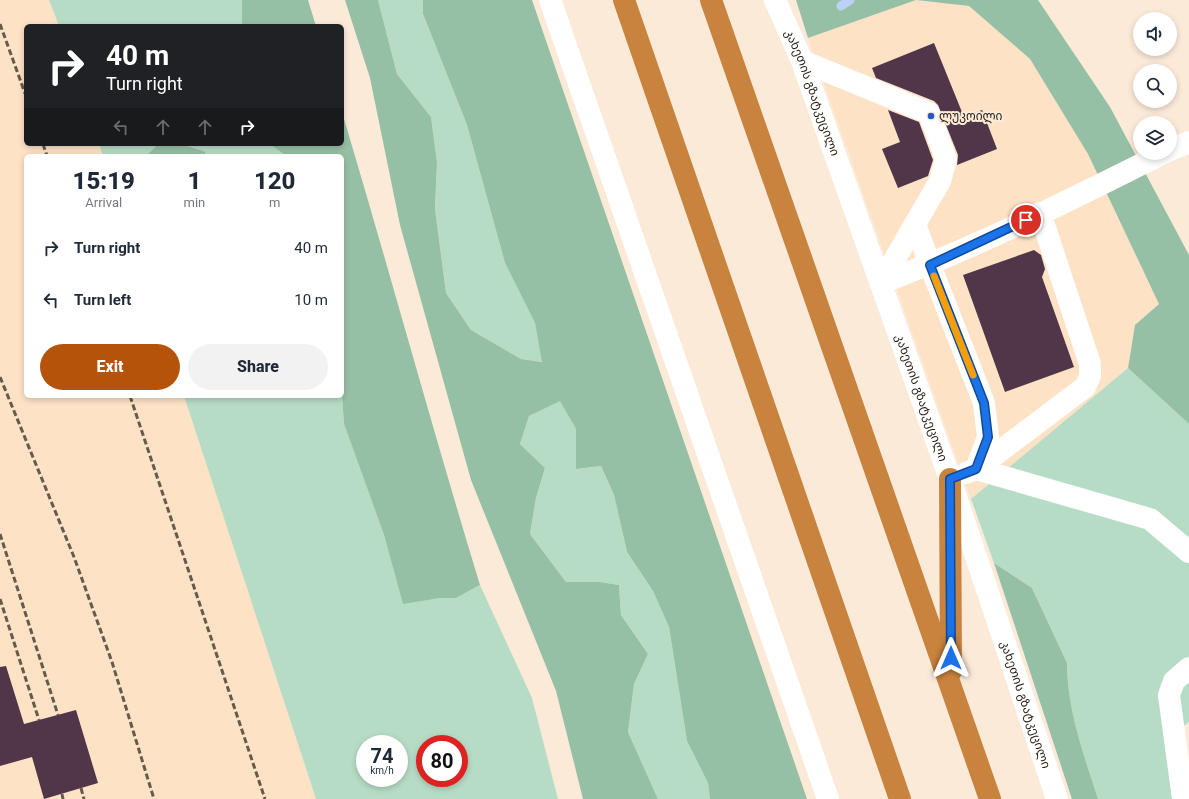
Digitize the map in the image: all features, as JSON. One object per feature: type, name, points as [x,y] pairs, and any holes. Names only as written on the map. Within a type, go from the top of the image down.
[{"type":"highway","points":[[624,0],[900,799]]},
{"type":"highway","points":[[711,0],[990,799]]},
{"type":"highway","points":[[950,479],[951,688]]},
{"type":"street","points":[[550,0],[828,799]]},
{"type":"street","name":"კახეთის გზატკეცილი","points":[[775,0],[802,61],[881,283],[950,479],[1057,799]]},
{"type":"street","points":[[802,61],[929,113],[946,159],[940,181],[881,283]]},
{"type":"street","points":[[1177,147],[1189,142]]},
{"type":"street","points":[[881,283],[930,265],[1150,160]]},
{"type":"street","points":[[950,479],[976,469],[1085,387],[1090,376],[1090,364],[1040,213]]},
{"type":"street","points":[[915,224],[984,403],[988,437],[976,469]]},
{"type":"street","points":[[976,469],[1150,519],[1189,552]]},
{"type":"street","points":[[1183,799],[1169,695],[1174,681],[1189,668]]},
{"type":"shaded area","points":[[0,0],[49,0],[58,24],[24,24],[24,146],[100,146],[102,154],[24,154],[24,398],[185,398],[316,799],[0,799]]},
{"type":"shaded area","points":[[916,0],[969,6],[1030,59],[1088,153],[1159,304],[1135,325],[1128,368],[971,499],[808,38]]},
{"type":"green space","points":[[49,0],[242,0],[242,24],[58,24]]},
{"type":"green space","points":[[242,0],[308,0],[315,24],[242,24]]},
{"type":"green space","points":[[345,0],[378,0],[397,74],[431,117],[437,162],[435,209],[446,293],[471,330],[521,359],[542,362],[535,323],[505,263],[467,125],[423,14],[423,0],[532,0],[807,799],[710,799],[708,783],[687,741],[669,627],[653,591],[627,552],[614,495],[601,466],[576,469],[576,429],[560,401],[529,416],[520,444],[545,468],[536,498],[530,534],[566,582],[600,582],[619,585],[621,615],[648,654],[634,684],[628,732],[658,799],[583,799],[556,691],[471,480],[400,225],[370,78]]},
{"type":"green space","points":[[378,0],[423,0],[423,14],[467,125],[505,263],[535,323],[543,362],[521,359],[471,330],[446,293],[435,209],[437,162],[431,117],[397,74]]},
{"type":"green space","points":[[796,0],[916,0],[808,38]]},
{"type":"green space","points":[[916,0],[1038,0],[1110,107],[1133,150],[1133,160],[1138,160],[1189,255],[1189,424],[1128,368],[1135,325],[1159,304],[1088,154],[1030,59],[969,6]]},
{"type":"green space","points":[[344,119],[480,585],[456,598],[440,598],[403,604],[384,535],[344,424],[342,398],[344,398],[344,154],[283,154],[273,146],[344,146]]},
{"type":"green space","points":[[100,146],[156,146],[148,154],[102,154]]},
{"type":"green space","points":[[156,146],[187,146],[204,151],[206,154],[148,154]]},
{"type":"green space","points":[[187,146],[273,146],[283,154],[206,154],[204,151]]},
{"type":"green space","points":[[1128,368],[1189,424],[1189,722],[1181,728],[1189,799],[1098,799],[1073,715],[1067,663],[1032,588],[994,563],[971,499]]},
{"type":"green space","points":[[185,398],[342,398],[344,424],[384,535],[403,603],[440,598],[456,598],[480,585],[532,698],[558,799],[316,799]]},
{"type":"green space","points":[[560,400],[576,429],[576,469],[601,466],[614,495],[627,552],[653,591],[669,627],[687,741],[708,783],[710,799],[658,799],[628,732],[634,684],[648,654],[621,615],[619,585],[600,582],[566,582],[530,534],[536,498],[545,468],[520,444],[529,416]]},
{"type":"green space","points":[[994,563],[1032,588],[1067,663],[1073,715],[1098,799],[1072,799]]},
{"type":"building","points":[[934,43],[964,117],[982,110],[997,149],[957,165],[958,155],[938,105],[934,101],[876,78],[872,68]]},
{"type":"building","points":[[888,110],[919,122],[933,160],[928,176],[898,188],[882,149],[900,142]]},
{"type":"building","points":[[1034,250],[1041,255],[1045,269],[1042,277],[1074,367],[1005,392],[963,275]]},
{"type":"building","points":[[6,666],[24,724],[76,710],[98,783],[44,799],[32,757],[0,766],[0,667]]},
{"type":"waterway","points":[[841,6],[850,0]]},
{"type":"railway","points":[[0,24],[24,90]]},
{"type":"railway","points":[[44,146],[46,154]]},
{"type":"railway","points":[[0,377],[74,557],[112,662],[154,799]]},
{"type":"railway","points":[[131,398],[265,799]]},
{"type":"railway","points":[[0,534],[58,715]]},
{"type":"railway","points":[[0,599],[39,720]]},
{"type":"railway","points":[[81,788],[84,799]]},
{"type":"railway","points":[[62,794],[63,799]]},
{"type":"slow traffic","points":[[934,276],[973,375]]},
{"type":"place","name":"ლუკოილი","points":[[931,116]]},
{"type":"route","points":[[951,658],[950,479],[976,469],[988,437],[984,403],[930,265],[1026,220]]}]
